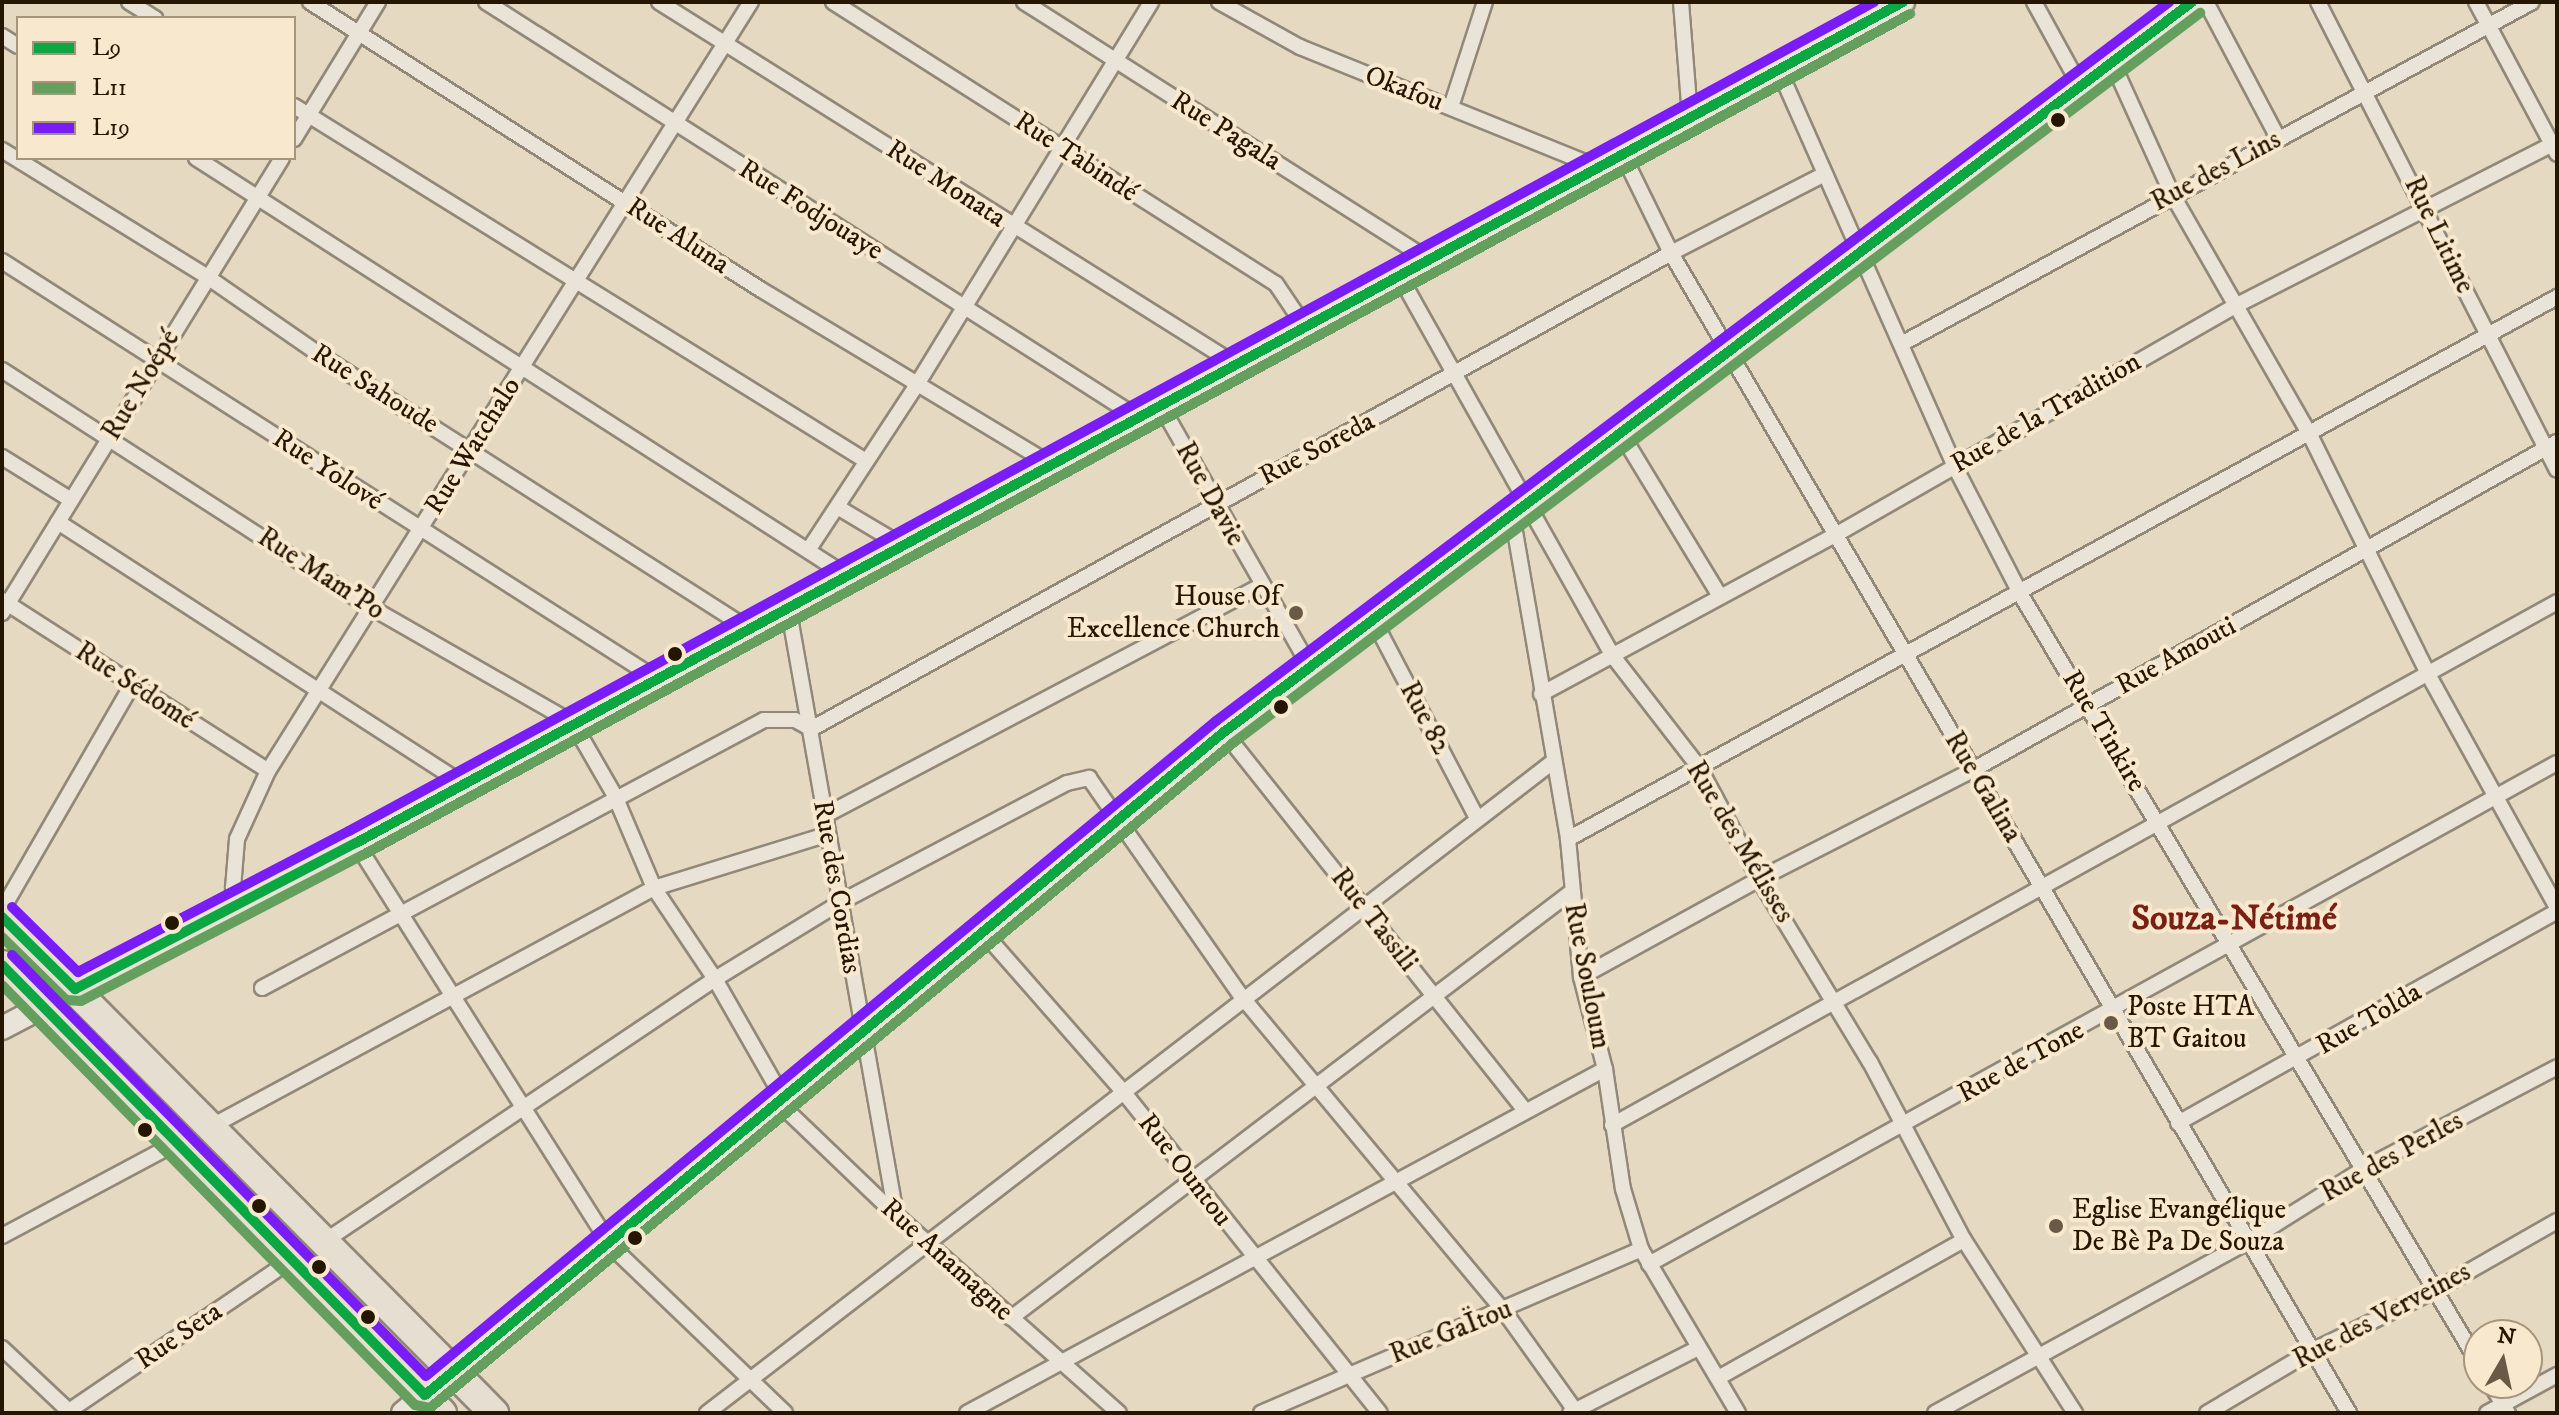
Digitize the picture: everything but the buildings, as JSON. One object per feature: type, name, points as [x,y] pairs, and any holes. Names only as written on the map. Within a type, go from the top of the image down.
[{"type":"highway","points":[[2,917],[59,997],[178,1142],[434,1404]]},
{"type":"highway","points":[[2,965],[59,997],[212,1126],[494,1413]]},
{"type":"street","points":[[129,2],[152,16]]},
{"type":"street","name":"Rue Aluna","points":[[310,2],[916,386],[1050,464]]},
{"type":"street","points":[[296,136],[378,2]]},
{"type":"street","name":"Rue Fodjouaye","points":[[486,2],[1137,417]]},
{"type":"street","name":"Rue Monata","points":[[659,2],[1014,228],[1235,364]]},
{"type":"street","name":"Rue Watchalo","points":[[237,903],[233,888],[237,839],[268,771],[751,2]]},
{"type":"street","name":"Rue Tabindé","points":[[833,2],[1276,284],[1305,327]]},
{"type":"street","name":"Rue Pagala","points":[[1024,2],[1428,259]]},
{"type":"street","points":[[809,549],[839,508],[916,386],[1151,2]]},
{"type":"street","name":"Okafou","points":[[1219,2],[1300,47],[1594,166]]},
{"type":"street","points":[[1451,107],[1485,2]]},
{"type":"street","points":[[1681,2],[1690,117]]},
{"type":"street","points":[[2,1028],[356,843],[844,574],[1305,327],[1594,166],[1624,157],[1690,117],[1780,72],[1903,2]]},
{"type":"street","points":[[2034,2],[2079,84]]},
{"type":"street","points":[[403,1413],[434,1404],[453,1370],[611,1246],[780,1100],[1224,732],[1619,430],[2192,2]]},
{"type":"street","points":[[2206,2],[2278,138]]},
{"type":"street","name":"Rue Litime","points":[[2318,2],[2425,207],[2543,449],[2557,470]]},
{"type":"street","points":[[2476,2],[2555,147]]},
{"type":"street","name":"Rue des Lins","points":[[1903,343],[2172,194],[2532,2]]},
{"type":"street","points":[[2113,64],[2172,194],[2233,307],[2309,433],[2428,674],[2498,797],[2557,910]]},
{"type":"street","name":"Rue Tinkire","points":[[1780,72],[1903,343],[1954,465],[2021,595],[2162,825],[2229,947],[2365,1168],[2463,1336]]},
{"type":"street","points":[[296,107],[866,461]]},
{"type":"street","name":"Rue de la Tradition","points":[[1541,694],[1837,534],[2233,307],[2425,207],[2555,147]]},
{"type":"street","name":"Rue Galina","points":[[1624,157],[1671,253],[2349,1413]]},
{"type":"street","name":"Rue Sahoude","points":[[18,160],[206,276],[320,355],[470,448],[747,628]]},
{"type":"street","points":[[199,160],[844,574]]},
{"type":"street","name":"Rue Noépé","points":[[4,605],[281,160]]},
{"type":"street","name":"Rue Soreda","points":[[811,729],[1671,253],[1825,174]]},
{"type":"street","name":"Rue Yolové","points":[[2,261],[655,678]]},
{"type":"street","name":"Rue des Mélisses","points":[[1399,275],[1455,374],[1519,507],[1612,655],[1699,767],[1759,879],[1835,1002],[1964,1240],[2075,1413]]},
{"type":"street","points":[[1568,839],[2021,595],[2487,333],[2557,297]]},
{"type":"street","name":"Rue Mam'Po","points":[[2,370],[372,608],[573,723]]},
{"type":"street","name":"Rue Davie","points":[[1160,404],[1310,667]]},
{"type":"street","points":[[1619,430],[1720,596]]},
{"type":"street","name":"Rue Amouti","points":[[1581,977],[1759,879],[1971,771],[2557,442]]},
{"type":"street","points":[[2,457],[71,500]]},
{"type":"street","name":"Rue Souloum","points":[[1519,507],[1541,694],[1568,839],[1581,977],[1605,1069],[1612,1125],[1641,1249],[1738,1413]]},
{"type":"street","points":[[839,508],[901,545]]},
{"type":"street","points":[[58,522],[461,783]]},
{"type":"street","points":[[824,816],[1262,585]]},
{"type":"street","points":[[1612,1125],[2043,887],[2162,825],[2557,602]]},
{"type":"street","name":"Rue Sédomé","points":[[4,605],[268,771]]},
{"type":"street","name":"Rue des Cordias","points":[[788,606],[811,729],[825,835],[841,902],[896,1215]]},
{"type":"street","name":"Rue 82","points":[[1373,619],[1477,818]]},
{"type":"street","points":[[2,910],[132,685]]},
{"type":"street","points":[[262,988],[403,916],[615,796],[764,720],[795,720],[811,729]]},
{"type":"street","points":[[573,723],[615,796]]},
{"type":"street","name":"Rue Tassili","points":[[1224,732],[1523,1108]]},
{"type":"street","points":[[707,1413],[924,1241],[1554,761]]},
{"type":"street","name":"Rue de Tone","points":[[1649,1264],[2229,947],[2557,763]]},
{"type":"street","points":[[325,1241],[525,1110],[715,979],[841,902],[1067,783],[1089,778],[1242,997],[1504,1311],[1574,1412],[1698,1348]]},
{"type":"street","name":"Rue Anamagne","points":[[615,796],[654,888],[715,979],[780,1100],[924,1241],[1119,1413]]},
{"type":"street","points":[[212,1126],[454,999],[654,888],[825,835]]},
{"type":"street","points":[[356,843],[611,1246],[785,1413]]},
{"type":"street","points":[[1011,1318],[1436,998],[1571,892]]},
{"type":"street","name":"Rue Tolda","points":[[2178,1123],[2298,1060],[2557,910]]},
{"type":"street","name":"Rue Ountou","points":[[983,932],[1122,1090],[1380,1413]]},
{"type":"street","name":"Rue des Perles","points":[[1935,1413],[2247,1242],[2365,1168],[2557,1067]]},
{"type":"street","points":[[967,1413],[1523,1108],[1605,1069]]},
{"type":"street","points":[[2,1236],[178,1142]]},
{"type":"street","name":"Rue des Verveines","points":[[2207,1413],[2312,1351],[2436,1290],[2557,1221]]},
{"type":"street","points":[[1718,1378],[1964,1240]]},
{"type":"street","name":"Rue GaÏtou","points":[[1261,1413],[1504,1311],[1641,1249]]},
{"type":"street","name":"Rue Seta","points":[[69,1412],[293,1259]]},
{"type":"street","points":[[2,1348],[69,1412]]},
{"type":"street","points":[[2487,1413],[2505,1409],[2557,1375]]},
{"type":"transit line","name":"L19","points":[[12,907],[78,972],[349,831],[1874,2]]},
{"type":"transit line","name":"L9","points":[[2,917],[75,989],[356,843],[1903,2]]},
{"type":"transit line","name":"L19","points":[[12,955],[426,1376],[1216,721],[2169,2]]},
{"type":"transit line","name":"L9","points":[[2,965],[425,1395],[1224,732],[2192,2]]},
{"type":"transit line","name":"L11","points":[[2,985],[415,1405],[430,1408],[1233,743],[2200,13]]},
{"type":"transit line","name":"L11","points":[[2,937],[66,1000],[81,1001],[363,855],[1910,14]]},
{"type":"place","name":"House Of Excellence Church","points":[[1296,613]]},
{"type":"place","name":"Poste HTA BT Gaitou","points":[[2111,1023]]},
{"type":"place","name":"Eglise Evangélique De Bè Pa De Souza","points":[[2056,1226]]},
{"type":"district","name":"Souza-Nétimé","points":[[2234,919]]}]
